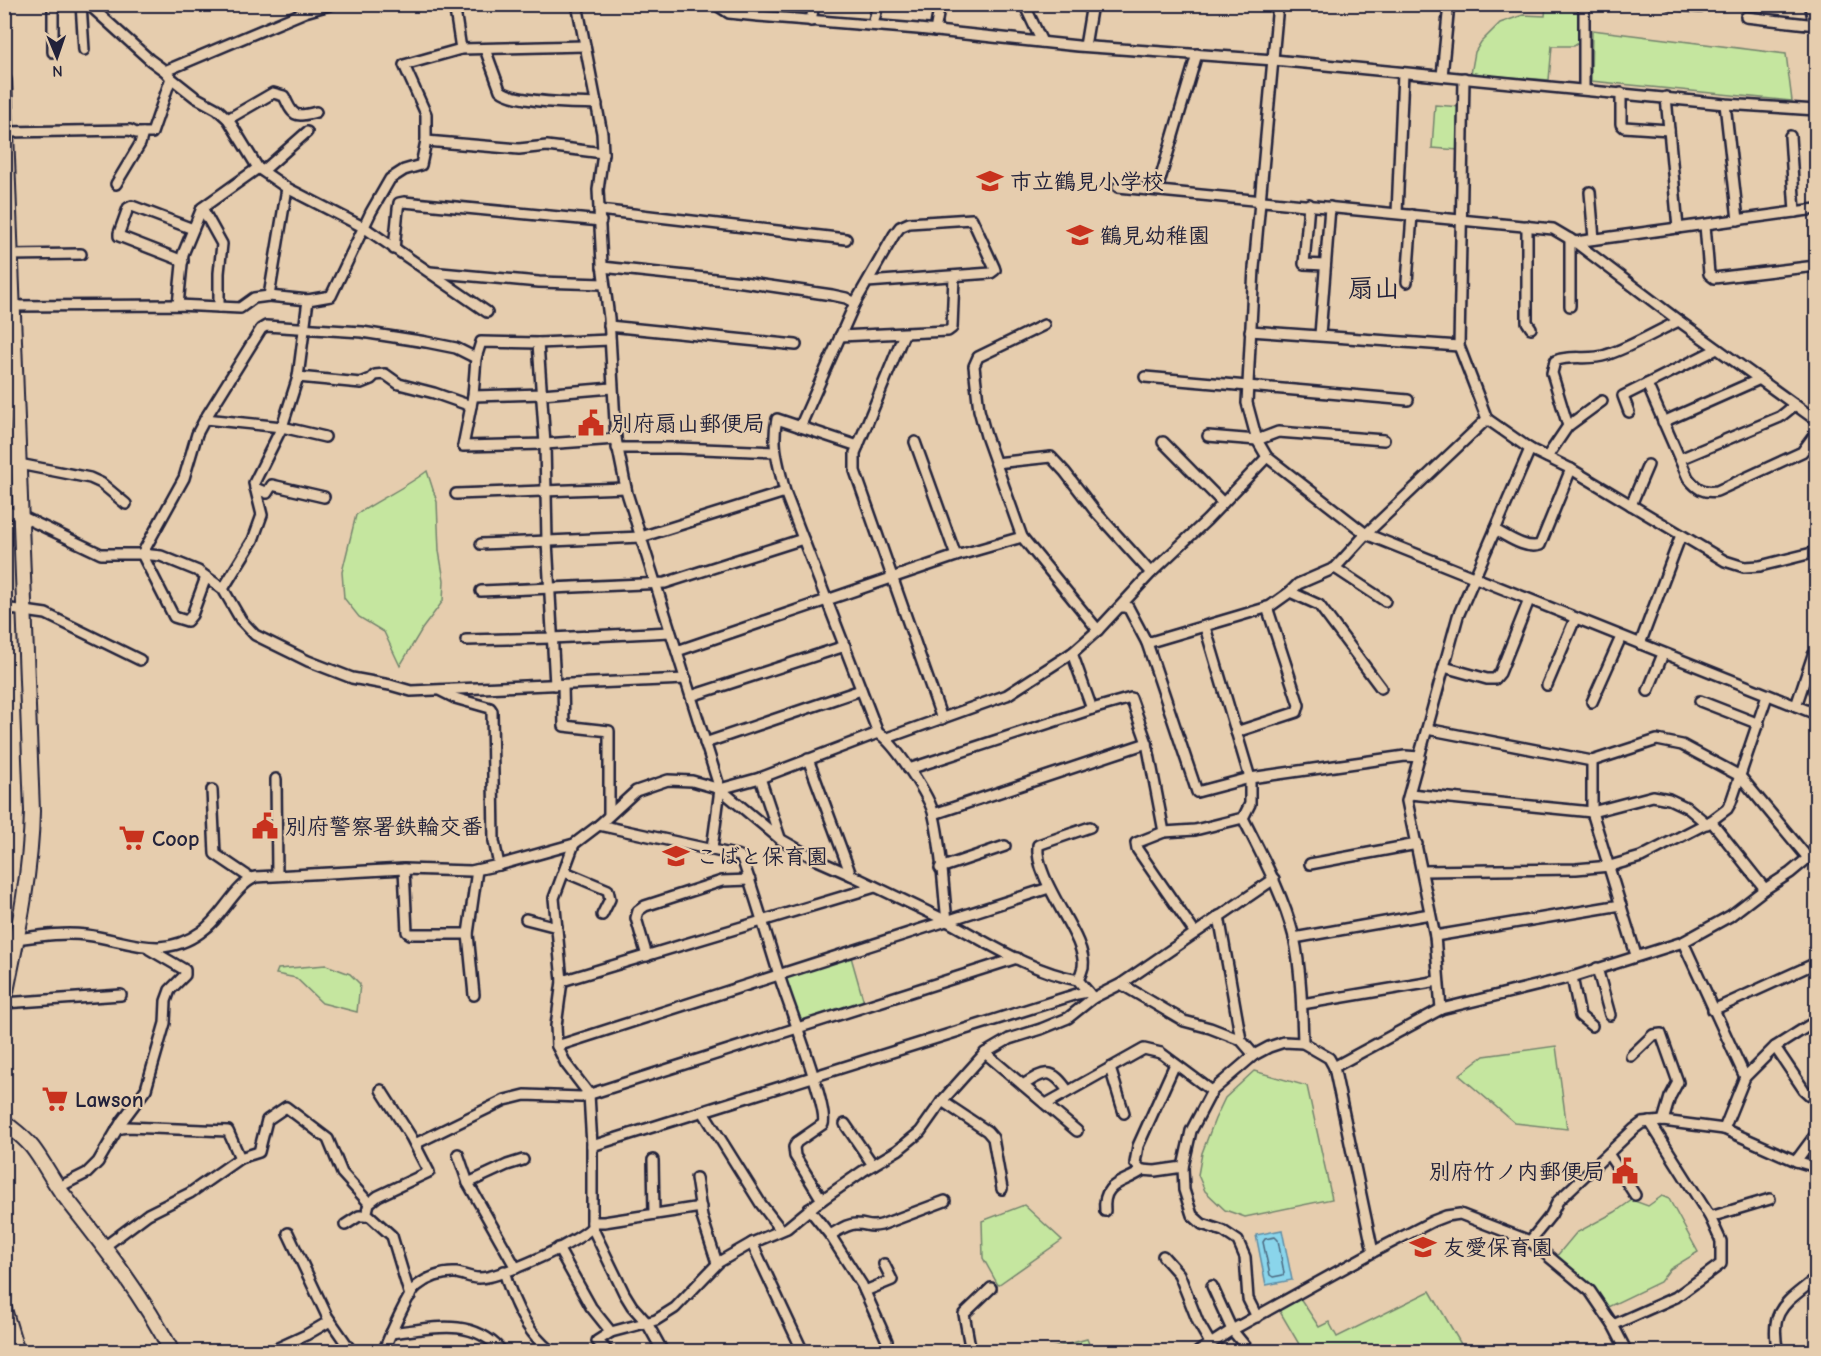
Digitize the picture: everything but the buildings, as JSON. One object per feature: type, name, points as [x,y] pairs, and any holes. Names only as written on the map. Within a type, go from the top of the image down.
[{"type":"main road","points":[[1812,4],[1816,24]]},
{"type":"main road","points":[[4,80],[10,312],[19,464],[32,838],[17,939],[4,1002]]},
{"type":"main road","points":[[4,1122],[30,1145],[58,1188],[150,1310],[172,1352]]},
{"type":"main road","points":[[4,1309],[17,1352]]},
{"type":"street","points":[[53,4],[54,52]]},
{"type":"street","points":[[81,4],[84,50]]},
{"type":"street","points":[[88,4],[195,97],[228,118],[260,169],[287,189],[365,228],[487,312]]},
{"type":"street","points":[[6,132],[130,130],[136,133],[152,133],[168,75],[305,12],[333,4]]},
{"type":"street","points":[[454,4],[461,49]]},
{"type":"street","points":[[577,4],[597,104],[603,153],[598,190],[617,443],[626,488],[720,789],[712,849]]},
{"type":"street","points":[[715,4],[729,13],[758,16],[1084,46],[1274,60],[1725,104],[1816,110]]},
{"type":"street","points":[[758,16],[760,4]]},
{"type":"street","points":[[811,21],[814,4]]},
{"type":"street","points":[[873,25],[878,4]]},
{"type":"street","points":[[935,31],[940,4]]},
{"type":"street","points":[[1024,4],[1041,42]]},
{"type":"street","points":[[1084,46],[1092,4]]},
{"type":"street","points":[[1278,4],[1254,268],[1247,403],[1257,440],[1267,457],[1366,534],[1816,714]]},
{"type":"street","points":[[1442,76],[1449,4]]},
{"type":"street","points":[[1584,4],[1584,89]]},
{"type":"street","points":[[1670,4],[1700,7]]},
{"type":"street","points":[[1746,17],[1816,24]]},
{"type":"street","points":[[10,312],[178,305],[240,308],[254,298],[269,296],[308,300],[331,296],[371,212],[390,179],[404,170],[421,165],[426,141],[426,114],[404,65],[461,49],[585,46]]},
{"type":"street","points":[[485,49],[500,90],[505,95],[539,101],[597,104]]},
{"type":"street","points":[[1157,190],[1197,54]]},
{"type":"street","points":[[1397,213],[1403,72]]},
{"type":"street","points":[[1464,78],[1459,346],[1487,419],[1530,448],[1571,469],[1725,561],[1744,567],[1760,566],[1816,552]]},
{"type":"street","points":[[228,118],[273,93],[284,96],[291,112],[295,115],[301,116],[315,112]]},
{"type":"street","points":[[1621,93],[1621,124],[1624,127],[1669,130]]},
{"type":"street","points":[[1666,97],[1678,228]]},
{"type":"street","points":[[1725,104],[1738,220]]},
{"type":"street","points":[[178,305],[183,261],[202,208],[260,169],[307,132]]},
{"type":"street","points":[[116,184],[144,133]]},
{"type":"street","points":[[1790,136],[1795,212]]},
{"type":"street","points":[[426,141],[519,149],[547,146],[603,153]]},
{"type":"street","points":[[1118,187],[1553,229],[1816,420]]},
{"type":"street","points":[[269,296],[287,189]]},
{"type":"street","points":[[1590,192],[1594,238]]},
{"type":"street","points":[[394,249],[399,203],[404,202],[601,221]]},
{"type":"street","points":[[1309,204],[1304,264],[1325,265]]},
{"type":"street","points":[[183,261],[119,236],[119,232],[128,208],[132,206],[193,229]]},
{"type":"street","points":[[1320,336],[1330,207]]},
{"type":"street","points":[[202,208],[222,244],[219,307]]},
{"type":"street","points":[[1572,241],[1705,225],[1816,208]]},
{"type":"street","points":[[599,210],[846,239]]},
{"type":"street","points":[[1407,282],[1413,215]]},
{"type":"street","points":[[800,427],[855,303],[867,282],[900,227],[909,223],[972,219],[994,270],[991,273],[867,282]]},
{"type":"street","points":[[1705,225],[1709,274],[1714,278],[1816,266]]},
{"type":"street","points":[[1527,226],[1527,322],[1531,328]]},
{"type":"street","points":[[1570,306],[1572,241]]},
{"type":"street","points":[[10,255],[81,254]]},
{"type":"street","points":[[602,267],[743,282],[832,295],[855,303]]},
{"type":"street","points":[[429,272],[539,282],[604,284]]},
{"type":"street","points":[[840,336],[948,331],[952,328],[954,276]]},
{"type":"street","points":[[223,589],[253,540],[262,515],[254,483],[282,427],[298,377],[308,300]]},
{"type":"street","points":[[1568,426],[1552,373],[1555,361],[1562,358],[1592,358],[1607,355],[1679,321]]},
{"type":"street","points":[[1044,325],[978,357],[974,362],[979,410],[1022,537],[1098,630]]},
{"type":"street","points":[[142,554],[184,477],[205,418],[261,329],[266,326],[362,332],[456,348],[476,358]]},
{"type":"street","points":[[609,326],[796,345]]},
{"type":"street","points":[[1250,331],[1459,346]]},
{"type":"street","points":[[904,334],[855,453],[855,471],[942,719]]},
{"type":"street","points":[[610,340],[538,343],[481,342],[476,358],[473,396],[463,446],[617,443],[775,452]]},
{"type":"street","points":[[538,343],[545,444],[552,638],[564,726],[609,731],[609,815]]},
{"type":"street","points":[[1629,412],[1623,396],[1718,349]]},
{"type":"street","points":[[298,377],[361,383],[375,375],[385,374],[399,384],[471,406]]},
{"type":"street","points":[[1145,377],[1408,400]]},
{"type":"street","points":[[1664,422],[1760,379]]},
{"type":"street","points":[[1647,384],[1688,478],[1697,489],[1708,492],[1717,491],[1802,452],[1816,433]]},
{"type":"street","points":[[473,396],[542,394],[612,388]]},
{"type":"street","points":[[1547,457],[1568,426],[1602,401]]},
{"type":"street","points":[[1680,459],[1780,417],[1795,405]]},
{"type":"street","points":[[205,418],[282,427],[325,437]]},
{"type":"street","points":[[858,446],[777,419],[774,434],[775,452],[785,492],[878,733],[887,738],[909,769],[934,814],[947,921]]},
{"type":"street","points":[[1147,643],[1267,607],[1298,584],[1335,568],[1366,534],[1487,419]]},
{"type":"street","points":[[1208,436],[1257,440],[1278,432],[1384,440]]},
{"type":"street","points":[[1163,441],[1223,503]]},
{"type":"street","points":[[915,442],[956,556]]},
{"type":"street","points":[[1441,1009],[1435,936],[1407,801],[1458,616],[1530,448]]},
{"type":"street","points":[[887,738],[1006,695],[1072,653],[1098,630],[1151,573],[1267,457]]},
{"type":"street","points":[[996,464],[1051,458],[1151,573]]},
{"type":"street","points":[[19,464],[101,483],[126,504]]},
{"type":"street","points":[[1631,504],[1648,465]]},
{"type":"street","points":[[1495,530],[1527,545],[1535,547],[1539,545],[1571,469]]},
{"type":"street","points":[[255,488],[267,493],[272,485],[324,497]]},
{"type":"street","points":[[456,494],[626,488]]},
{"type":"street","points":[[481,544],[642,537],[785,492]]},
{"type":"street","points":[[4,511],[21,516],[101,554],[161,556],[198,571],[223,589],[241,620],[255,635],[308,661],[352,678],[390,685],[411,692],[686,679]]},
{"type":"street","points":[[1640,644],[1681,535]]},
{"type":"street","points":[[677,651],[956,556],[1022,537]]},
{"type":"street","points":[[481,591],[665,583],[803,539]]},
{"type":"street","points":[[142,554],[174,617],[178,620],[187,621],[192,615],[206,577]]},
{"type":"street","points":[[1335,568],[1385,601]]},
{"type":"street","points":[[1290,592],[1319,605],[1381,688]]},
{"type":"street","points":[[1444,667],[1487,679],[1495,679],[1500,673],[1529,600]]},
{"type":"street","points":[[1120,607],[1128,607],[1147,643],[1197,792],[1250,778],[1405,756],[1420,757]]},
{"type":"street","points":[[1236,732],[1288,716],[1297,712],[1299,705],[1267,607]]},
{"type":"street","points":[[4,608],[46,614],[140,660]]},
{"type":"street","points":[[1547,685],[1575,619]]},
{"type":"street","points":[[1195,933],[1137,849],[1136,843],[1164,832],[1195,830],[1243,818],[1251,804],[1250,778],[1205,627]]},
{"type":"street","points":[[466,640],[670,632]]},
{"type":"street","points":[[1592,702],[1621,637]]},
{"type":"street","points":[[691,696],[845,646]]},
{"type":"street","points":[[1072,653],[1092,709]]},
{"type":"street","points":[[1648,691],[1663,654]]},
{"type":"street","points":[[1796,706],[1813,655]]},
{"type":"street","points":[[705,743],[861,690]]},
{"type":"street","points":[[440,691],[490,708],[492,711],[494,841],[499,865]]},
{"type":"street","points":[[1423,871],[1576,869],[1610,866],[1641,857],[1709,822],[1727,809],[1759,724],[1767,696]]},
{"type":"street","points":[[909,769],[1131,698],[1147,743],[1164,832]]},
{"type":"street","points":[[1700,700],[1759,724]]},
{"type":"street","points":[[1334,1067],[1441,1009],[1572,976],[1683,942],[1730,916],[1765,888],[1812,856],[1740,777],[1682,746],[1657,740],[1592,761],[1427,729]]},
{"type":"street","points":[[720,789],[760,778],[878,733]]},
{"type":"street","points":[[934,814],[1147,743]]},
{"type":"street","points":[[808,759],[851,875]]},
{"type":"street","points":[[1592,761],[1592,812],[1636,955]]},
{"type":"street","points":[[760,778],[780,839]]},
{"type":"street","points":[[276,779],[277,875]]},
{"type":"street","points":[[17,939],[85,935],[146,947],[159,948],[180,944],[201,932],[226,907],[245,882],[252,879],[277,875],[404,869],[477,870],[574,844],[599,825],[636,791],[668,780],[692,781],[720,789],[780,839],[817,860],[947,921],[1017,958],[1062,977],[1078,980],[1091,995]]},
{"type":"street","points":[[212,790],[215,854],[252,879]]},
{"type":"street","points":[[1410,794],[1592,812],[1653,796],[1669,799],[1709,822],[1765,888]]},
{"type":"street","points":[[1243,818],[1274,879],[1294,938],[1302,1004],[1303,1042]]},
{"type":"street","points":[[599,825],[740,856],[764,921],[825,1120],[823,1124],[797,1142],[794,1147],[795,1156],[822,1200]]},
{"type":"street","points":[[1078,980],[1084,965],[1079,946],[1049,888],[1037,853],[1038,845],[1090,827]]},
{"type":"street","points":[[574,844],[554,898],[562,981],[556,1026],[557,1046],[566,1064],[589,1094],[592,1224],[624,1293],[647,1323],[663,1352]]},
{"type":"street","points":[[1310,864],[1417,844]]},
{"type":"street","points":[[940,868],[1005,846]]},
{"type":"street","points":[[404,869],[407,932],[410,934],[468,934]]},
{"type":"street","points":[[474,994],[468,934],[477,870]]},
{"type":"street","points":[[565,872],[608,890],[610,899],[602,915]]},
{"type":"street","points":[[592,1146],[704,1113],[1077,994],[1091,995],[1121,984],[1274,879]]},
{"type":"street","points":[[646,956],[636,918],[638,911],[645,906],[722,881],[750,880]]},
{"type":"street","points":[[562,981],[875,887]]},
{"type":"street","points":[[557,1046],[1049,888]]},
{"type":"street","points":[[1435,936],[1621,905]]},
{"type":"street","points":[[1294,938],[1430,914]]},
{"type":"street","points":[[1219,916],[1241,1040]]},
{"type":"street","points":[[526,919],[557,927]]},
{"type":"street","points":[[1683,942],[1745,1077]]},
{"type":"street","points":[[63,1185],[87,1173],[98,1162],[117,1129],[146,1089],[165,1023],[166,1001],[170,990],[185,975],[185,970],[146,947]]},
{"type":"street","points":[[415,1144],[505,1100],[525,1095],[581,1097],[1017,958]]},
{"type":"street","points":[[1713,1010],[1816,963]]},
{"type":"street","points":[[1597,968],[1610,1015]]},
{"type":"street","points":[[1572,976],[1580,1016],[1592,1026]]},
{"type":"street","points":[[1302,1004],[1438,981]]},
{"type":"street","points":[[1121,984],[1184,1021],[1241,1040],[1254,1055]]},
{"type":"street","points":[[4,1002],[121,995]]},
{"type":"street","points":[[609,1352],[597,1341],[611,1332],[647,1323],[675,1308],[717,1263],[752,1243],[787,1228],[809,1209],[898,1150],[920,1132],[942,1101],[985,1053],[1009,1039],[1068,1018],[1091,995]]},
{"type":"street","points":[[1724,1130],[1745,1077],[1775,1047],[1816,1021]]},
{"type":"street","points":[[1631,1056],[1653,1035],[1661,1034],[1678,1082],[1670,1096],[1663,1121]]},
{"type":"street","points":[[1257,1317],[1248,1299],[1245,1257],[1238,1241],[1202,1224],[1192,1215],[1184,1190],[1183,1167],[1191,1131],[1212,1091],[1254,1055],[1284,1042],[1303,1042],[1329,1058],[1334,1067],[1373,1252]]},
{"type":"street","points":[[1775,1047],[1804,1090],[1816,1101]]},
{"type":"street","points":[[1046,1104],[1144,1049],[1161,1053],[1212,1091]]},
{"type":"street","points":[[985,1053],[1077,1131]]},
{"type":"street","points":[[1175,1064],[1138,1146],[1135,1163],[1143,1170],[1155,1171],[1183,1167]]},
{"type":"street","points":[[1110,1068],[1124,1113]]},
{"type":"street","points":[[1023,1085],[1044,1073],[1052,1073],[1068,1091]]},
{"type":"street","points":[[366,1216],[369,1203],[378,1196],[429,1172],[415,1144],[381,1090]]},
{"type":"street","points":[[942,1101],[987,1131],[993,1138],[1002,1189]]},
{"type":"street","points":[[104,1247],[142,1218],[190,1193],[240,1158],[259,1152],[267,1120],[286,1107],[328,1138],[342,1173],[369,1203]]},
{"type":"street","points":[[704,1113],[761,1204],[781,1230]]},
{"type":"street","points":[[1530,1241],[1551,1215],[1558,1201],[1642,1123],[1663,1121],[1724,1130],[1796,1161],[1816,1167]]},
{"type":"street","points":[[1613,1325],[1676,1297],[1721,1264],[1721,1241],[1710,1217],[1650,1122]]},
{"type":"street","points":[[845,1124],[873,1166]]},
{"type":"street","points":[[117,1129],[127,1127],[228,1131],[240,1158]]},
{"type":"street","points":[[1796,1161],[1816,1134]]},
{"type":"street","points":[[458,1154],[468,1183],[516,1268]]},
{"type":"street","points":[[1608,1155],[1635,1195]]},
{"type":"street","points":[[468,1183],[523,1160]]},
{"type":"street","points":[[653,1160],[654,1213]]},
{"type":"street","points":[[1105,1211],[1104,1197],[1109,1190],[1117,1183],[1134,1177],[1143,1170]]},
{"type":"street","points":[[696,1178],[702,1217],[717,1263]]},
{"type":"street","points":[[1710,1217],[1770,1199]]},
{"type":"street","points":[[830,1235],[858,1223],[870,1228],[881,1225],[945,1201]]},
{"type":"street","points":[[592,1224],[701,1207]]},
{"type":"street","points":[[809,1209],[830,1235],[865,1291],[887,1341]]},
{"type":"street","points":[[1198,1352],[1232,1330],[1373,1252],[1433,1221],[1460,1214],[1530,1241],[1590,1291],[1613,1325],[1627,1352]]},
{"type":"street","points":[[345,1225],[359,1216],[370,1216],[392,1236],[410,1296]]},
{"type":"street","points":[[382,1352],[415,1287],[434,1276],[455,1273],[480,1278],[516,1268],[587,1233],[592,1224]]},
{"type":"street","points":[[288,1233],[317,1298],[352,1352]]},
{"type":"street","points":[[752,1243],[803,1352]]},
{"type":"street","points":[[558,1248],[591,1307],[611,1332]]},
{"type":"street","points":[[1163,1256],[1179,1274],[1198,1322],[1210,1343]]},
{"type":"street","points":[[865,1291],[892,1280],[884,1264]]},
{"type":"street","points":[[504,1271],[511,1294],[535,1336],[552,1352]]},
{"type":"street","points":[[1778,1352],[1774,1338],[1780,1308],[1816,1278]]},
{"type":"street","points":[[1212,1286],[1232,1330],[1250,1352]]},
{"type":"street","points":[[970,1352],[964,1314],[991,1288]]},
{"type":"street","points":[[268,1352],[330,1321]]},
{"type":"street","points":[[391,1333],[421,1327],[450,1327],[468,1330],[490,1338],[501,1350]]},
{"type":"green space","points":[[1546,5],[1578,5],[1578,43],[1574,46],[1552,46],[1549,80],[1471,74],[1475,52],[1481,42],[1500,23],[1523,15],[1545,16]]},
{"type":"green space","points":[[1592,30],[1786,54],[1792,101],[1591,81]]},
{"type":"green space","points":[[1435,105],[1461,107],[1459,150],[1432,148]]},
{"type":"green space","points":[[427,471],[437,502],[439,551],[444,580],[443,601],[422,629],[400,666],[384,632],[359,617],[344,598],[342,572],[356,515]]},
{"type":"green space","points":[[851,957],[865,1006],[798,1026],[783,978]]},
{"type":"green space","points":[[326,965],[350,974],[360,984],[357,1012],[322,1003],[296,978],[276,974],[278,969]]},
{"type":"green space","points":[[1556,1046],[1567,1129],[1515,1123],[1459,1075],[1484,1056]]},
{"type":"green space","points":[[1254,1071],[1307,1086],[1332,1199],[1245,1217],[1225,1210],[1205,1191],[1198,1175],[1202,1153],[1215,1119],[1225,1098]]},
{"type":"green space","points":[[1662,1196],[1669,1199],[1698,1252],[1670,1269],[1660,1282],[1608,1307],[1600,1302],[1588,1284],[1556,1257],[1576,1233],[1632,1200],[1648,1206]]},
{"type":"green space","points":[[1024,1205],[1062,1240],[998,1285],[983,1258],[982,1221]]},
{"type":"green space","points":[[1430,1291],[1465,1351],[1303,1351],[1279,1310],[1300,1298],[1319,1327],[1329,1322],[1337,1337]]},
{"type":"green space","points":[[1087,1339],[1092,1351],[1043,1351]]},
{"type":"water","points":[[1282,1230],[1292,1280],[1266,1285],[1256,1235]]},
{"type":"place","name":"市立鶴見小学校","points":[[990,181]]},
{"type":"place","name":"鶴見幼稚園","points":[[1080,235]]},
{"type":"place","name":"別府扇山郵便局","points":[[591,423]]},
{"type":"place","name":"別府警察署鉄輪交番","points":[[265,826]]},
{"type":"place","name":"Coop","points":[[132,838]]},
{"type":"place","name":"こばと保育園","points":[[676,856]]},
{"type":"place","name":"Lawson","points":[[55,1099]]},
{"type":"place","name":"別府竹ノ内郵便局","points":[[1625,1171]]},
{"type":"place","name":"友愛保育園","points":[[1423,1247]]},
{"type":"district","name":"扇山","points":[[1374,288]]}]
